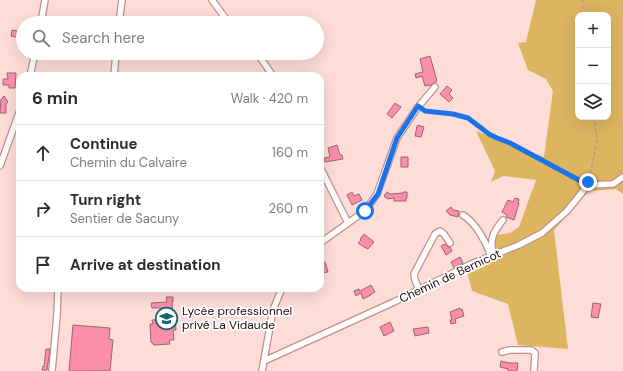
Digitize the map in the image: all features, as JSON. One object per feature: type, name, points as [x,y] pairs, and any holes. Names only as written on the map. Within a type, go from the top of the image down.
[{"type":"street","points":[[42,16],[45,0]]},
{"type":"street","points":[[120,16],[122,0]]},
{"type":"street","points":[[212,0],[224,16]]},
{"type":"street","points":[[31,72],[33,60]]},
{"type":"street","points":[[114,72],[115,60]]},
{"type":"street","points":[[262,60],[270,72]]},
{"type":"street","points":[[324,240],[365,211],[378,194],[397,138],[418,106],[434,87]]},
{"type":"street","points":[[0,166],[16,121]]},
{"type":"street","points":[[324,175],[348,223]]},
{"type":"street","points":[[588,185],[613,184],[623,177]]},
{"type":"street","name":"Chemin de Bernicot","points":[[264,361],[492,255],[519,245],[542,233],[568,211],[588,185]]},
{"type":"street","points":[[463,215],[471,221],[478,230],[492,255]]},
{"type":"street","points":[[492,255],[491,242],[495,231],[504,220]]},
{"type":"street","points":[[419,290],[414,274],[435,234],[437,232],[443,232],[450,243]]},
{"type":"street","points":[[52,371],[58,292]]},
{"type":"street","points":[[262,371],[273,310],[280,292]]},
{"type":"street","points":[[502,352],[510,350],[532,350],[535,353],[534,371]]},
{"type":"path","points":[[582,12],[583,0]]},
{"type":"path","points":[[418,106],[425,111],[453,114],[468,118],[489,134],[510,143],[588,185],[597,141],[594,120]]},
{"type":"shaded area","points":[[536,0],[623,0],[623,194],[616,189],[589,191],[554,230],[568,349],[518,345],[508,304],[472,291],[467,271],[498,256],[494,246],[497,235],[510,233],[519,227],[536,180],[503,176],[491,182],[495,171],[476,131],[544,157],[553,91],[546,79],[528,70],[518,43],[526,42]]},
{"type":"building","points":[[12,30],[16,31],[16,37],[11,36]]},
{"type":"building","points":[[430,56],[437,81],[431,85],[425,86],[422,76],[416,78],[415,74],[423,72],[420,59]]},
{"type":"building","points":[[7,73],[16,73],[15,88],[9,88],[9,85],[3,85],[3,79],[8,79]]},
{"type":"building","points":[[447,86],[452,90],[449,94],[453,98],[449,102],[440,94]]},
{"type":"building","points":[[4,96],[8,102],[6,104],[6,113],[0,113],[1,99]]},
{"type":"building","points":[[395,103],[401,107],[392,118],[387,114]]},
{"type":"building","points":[[418,125],[424,127],[421,137],[415,136]]},
{"type":"building","points":[[337,145],[343,159],[325,162],[324,158],[330,157],[328,148]]},
{"type":"building","points":[[401,157],[408,157],[408,167],[401,167]]},
{"type":"building","points":[[352,192],[354,196],[359,194],[362,200],[352,205],[347,195]]},
{"type":"building","points":[[387,192],[390,194],[407,192],[406,201],[394,201],[394,198],[388,199],[384,196]]},
{"type":"building","points":[[515,198],[519,199],[519,203],[514,220],[506,217],[507,215],[502,212],[508,200],[513,202]]},
{"type":"building","points":[[451,207],[453,210],[459,211],[458,217],[450,215],[446,211]]},
{"type":"building","points":[[364,234],[374,242],[368,249],[358,243]]},
{"type":"building","points":[[445,244],[450,247],[452,251],[446,255],[441,246]]},
{"type":"building","points":[[460,257],[463,263],[454,268],[451,262]]},
{"type":"building","points":[[325,262],[328,272],[324,273]]},
{"type":"building","points":[[371,285],[375,292],[371,295],[363,299],[361,293],[356,296],[354,291],[359,289],[360,291]]},
{"type":"building","points":[[166,297],[173,297],[173,317],[175,317],[176,330],[173,330],[174,340],[169,340],[170,344],[154,345],[151,342],[150,324],[153,324],[152,320],[163,319],[162,308],[152,308],[151,303],[167,302]]},
{"type":"building","points":[[593,303],[601,304],[598,318],[591,317]]},
{"type":"building","points":[[460,308],[461,310],[462,309],[464,316],[455,319],[456,323],[451,324],[450,320],[452,320],[450,312]]},
{"type":"building","points":[[390,322],[394,331],[384,336],[380,327]]},
{"type":"building","points":[[73,325],[110,328],[109,339],[113,340],[110,371],[69,371]]},
{"type":"building","points":[[428,327],[429,333],[415,336],[413,329]]},
{"type":"building","points":[[46,349],[50,349],[47,370],[42,370],[43,366],[44,367]]},
{"type":"building","points":[[501,361],[518,363],[517,371],[508,371],[508,369],[500,367]]},
{"type":"place","name":"Lycée professionnel privé La Vidaude","points":[[166,318]]},
{"type":"route","points":[[365,211],[378,194],[397,138],[418,106],[425,111],[453,114],[468,118],[489,134],[510,143],[588,185],[588,182]]}]
